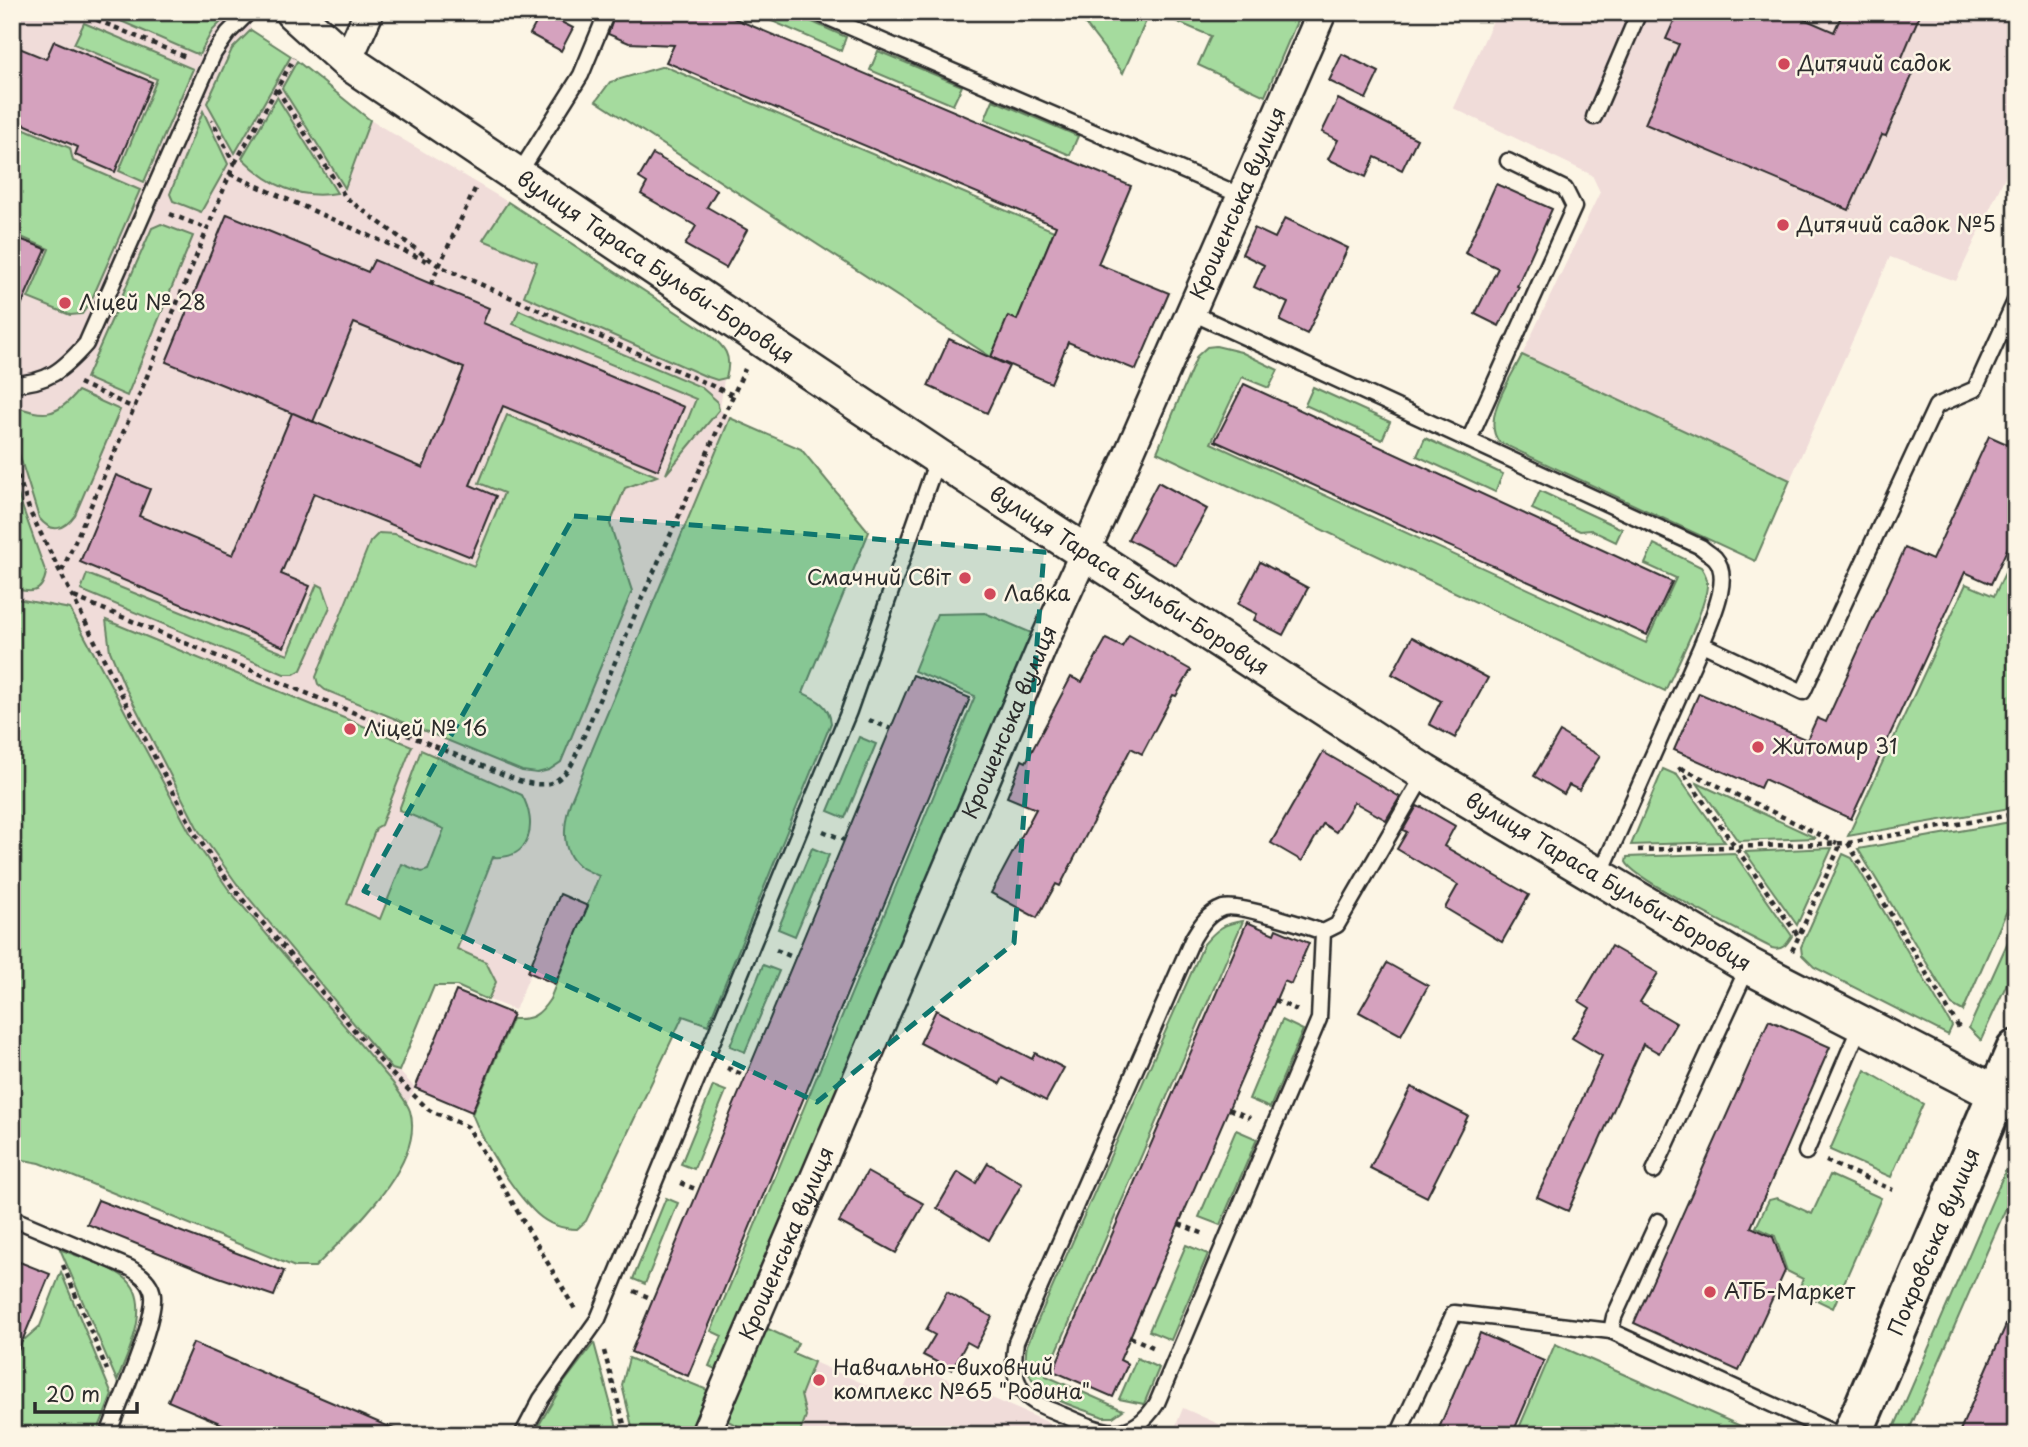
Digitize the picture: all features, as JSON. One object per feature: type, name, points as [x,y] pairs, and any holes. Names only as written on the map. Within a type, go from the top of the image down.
[{"type":"highway","name":"Покровська вулиця","points":[[1852,1435],[2016,1050]]},
{"type":"street","points":[[347,61],[369,12]]},
{"type":"street","name":"Крошенська вулиця","points":[[705,1435],[1045,640],[1322,12]]},
{"type":"street","name":"вулиця Тараса Бульби-Боровця","points":[[302,20],[347,61],[939,457],[1425,774],[1605,865],[1749,966],[1997,1094]]},
{"type":"lane","points":[[12,384],[43,381],[69,364],[86,344],[208,66],[220,44],[248,12]]},
{"type":"lane","points":[[518,175],[581,75],[607,12]]},
{"type":"lane","points":[[815,12],[1242,196]]},
{"type":"lane","points":[[1594,117],[1639,12]]},
{"type":"lane","points":[[1469,440],[1574,206],[1564,189],[1508,161]]},
{"type":"lane","points":[[1702,644],[1803,692],[1936,406],[1975,388],[2016,299]]},
{"type":"lane","points":[[1190,312],[1701,547],[1715,558],[1722,579],[1720,595],[1702,644],[1605,865]]},
{"type":"lane","points":[[522,1435],[541,1399],[592,1328],[849,711],[939,457]]},
{"type":"lane","points":[[1323,932],[1319,1019],[1157,1403],[1148,1417],[1135,1426],[1117,1432],[1098,1431],[1039,1405],[1024,1393],[1016,1376],[1013,1359],[1016,1342],[1193,938],[1206,917],[1226,907],[1253,911],[1323,932],[1338,925],[1425,774]]},
{"type":"lane","points":[[1654,1171],[1749,966]]},
{"type":"lane","points":[[1807,1152],[1862,1023]]},
{"type":"lane","points":[[12,1218],[130,1268],[143,1276],[150,1285],[153,1296],[146,1333],[108,1435]]},
{"type":"lane","points":[[1611,1331],[1614,1317],[1658,1221]]},
{"type":"lane","points":[[1398,1435],[1454,1313],[1611,1331],[1839,1435]]},
{"type":"path","points":[[78,12],[208,66]]},
{"type":"path","points":[[62,572],[134,408],[234,164],[277,89],[302,20]]},
{"type":"path","points":[[277,89],[346,198],[439,266]]},
{"type":"path","points":[[198,90],[234,164]]},
{"type":"path","points":[[431,284],[489,156]]},
{"type":"path","points":[[230,174],[733,395]]},
{"type":"path","points":[[148,205],[208,229]]},
{"type":"path","points":[[74,596],[519,781],[535,785],[550,784],[563,777],[572,764],[642,598],[759,337]]},
{"type":"path","points":[[56,373],[134,408]]},
{"type":"path","points":[[12,457],[30,512],[196,835],[233,888],[390,1072],[429,1110],[468,1126],[592,1328],[627,1435]]},
{"type":"path","points":[[1653,756],[1838,843]]},
{"type":"path","points":[[1679,767],[1799,937],[1839,848],[1838,843]]},
{"type":"path","points":[[1605,865],[1735,848],[1848,843],[2016,814]]},
{"type":"path","points":[[1848,843],[1961,1031]]},
{"type":"path","points":[[1807,1152],[1893,1190]]},
{"type":"path","points":[[62,1263],[120,1401]]},
{"type":"highlighted area","points":[[574,516],[1044,552],[1014,943],[817,1102],[364,891]]},
{"type":"shaded area","name":"Ліцей № 16","points":[[12,12],[245,12],[251,30],[290,56],[370,120],[508,202],[707,331],[722,345],[727,355],[720,410],[731,418],[591,912],[562,899],[515,1010],[456,987],[435,985],[399,1071],[415,1088],[362,1192],[12,1009]]},
{"type":"shaded area","name":"Дитячий садок №5","points":[[1497,12],[2016,12],[2016,153],[1956,281],[1890,257],[1790,480],[1522,355],[1600,192],[1592,175],[1453,108]]},
{"type":"shaded area","name":"Навчально-виховний комплекс №65 \"Родина\"","points":[[793,1353],[899,1399],[915,1365],[1078,1435],[759,1435]]},
{"type":"shaded area","points":[[1183,1408],[1243,1435],[1172,1435]]},
{"type":"green space","points":[[100,12],[231,12],[212,31],[199,55]]},
{"type":"green space","points":[[759,12],[790,12],[846,37],[841,51],[758,15]]},
{"type":"green space","points":[[1076,12],[1150,12],[1123,73]]},
{"type":"green space","points":[[1154,12],[1301,12],[1265,96],[1198,65],[1211,36]]},
{"type":"green space","points":[[84,23],[193,69],[144,182],[119,171],[157,79],[74,44]]},
{"type":"green space","points":[[251,30],[291,56],[235,153],[207,103],[232,49]]},
{"type":"green space","points":[[878,51],[962,86],[953,105],[870,70]]},
{"type":"green space","points":[[297,61],[370,120],[345,188],[282,88]]},
{"type":"green space","points":[[664,66],[1054,231],[1017,320],[1009,317],[991,357],[596,101],[610,82]]},
{"type":"green space","points":[[277,97],[337,193],[310,194],[285,188],[263,176],[242,158]]},
{"type":"green space","points":[[993,100],[1078,136],[1070,155],[985,119]]},
{"type":"green space","points":[[203,111],[228,164],[201,212],[173,201],[170,194]]},
{"type":"green space","points":[[25,129],[70,148],[73,161],[140,190],[91,301],[82,314],[70,315],[28,298],[49,249],[12,233],[12,160]]},
{"type":"green space","points":[[508,202],[707,332],[728,357],[726,378],[717,380],[705,376],[524,296],[537,262],[483,240]]},
{"type":"green space","points":[[161,224],[193,236],[127,396],[86,378],[152,228]]},
{"type":"green space","points":[[519,310],[701,387],[717,401],[719,410],[666,474],[696,399],[513,324]]},
{"type":"green space","points":[[1216,346],[1241,352],[1278,370],[1269,388],[1242,377],[1211,443],[1646,643],[1676,578],[1645,564],[1654,544],[1701,567],[1707,582],[1703,605],[1665,691],[1157,452],[1197,356],[1207,347]]},
{"type":"green space","points":[[1522,355],[1790,480],[1755,561],[1499,442],[1494,433],[1495,410]]},
{"type":"green space","points":[[1313,387],[1390,422],[1382,440],[1305,405]]},
{"type":"green space","points":[[78,391],[120,410],[75,515],[62,527],[53,528],[39,518],[12,431],[12,405],[33,412],[49,413],[63,406]]},
{"type":"green space","points":[[507,415],[657,476],[625,488],[610,524],[632,591],[561,762],[549,770],[537,773],[522,771],[325,690],[318,684],[316,677],[370,542],[379,533],[395,534],[474,566],[504,493],[479,483]]},
{"type":"green space","points":[[730,418],[801,449],[869,532],[803,693],[825,707],[831,723],[708,1025],[683,1016],[586,1221],[577,1229],[566,1228],[541,1218],[518,1193],[492,1153],[472,1114],[512,1019],[534,1016],[550,999],[599,876],[579,866],[569,853],[565,828],[570,803]]},
{"type":"green space","points":[[1425,438],[1503,474],[1495,492],[1417,456]]},
{"type":"green space","points":[[12,478],[46,573],[42,585],[34,591],[12,588]]},
{"type":"green space","points":[[1540,491],[1622,529],[1616,542],[1591,530],[1580,531],[1532,509]]},
{"type":"green space","points":[[2016,550],[2016,807],[1848,836],[1966,584],[1994,596]]},
{"type":"green space","points":[[87,574],[288,655],[317,584],[323,587],[330,607],[301,670],[294,674],[284,674],[81,590]]},
{"type":"green space","points":[[12,598],[70,609],[194,840],[229,890],[393,1083],[409,1108],[412,1132],[407,1153],[396,1175],[364,1217],[315,1267],[295,1267],[40,1163],[12,1158]]},
{"type":"green space","points":[[985,613],[1034,634],[719,1371],[709,1366],[722,1336],[711,1331],[975,696],[914,671],[937,614]]},
{"type":"green space","points":[[106,620],[412,746],[347,904],[380,919],[402,864],[422,872],[428,870],[444,829],[399,810],[421,750],[522,795],[530,817],[528,838],[516,853],[493,857],[457,949],[486,962],[496,982],[488,1000],[457,986],[434,986],[399,1071],[392,1069],[237,884],[199,831],[125,687],[110,651]]},
{"type":"green space","points":[[859,737],[876,744],[845,818],[828,811]]},
{"type":"green space","points":[[1663,769],[1677,775],[1725,842],[1631,845]]},
{"type":"green space","points":[[1697,783],[1816,838],[1738,841]]},
{"type":"green space","points":[[2016,821],[2016,890],[1963,1011],[1952,1005],[1858,849]]},
{"type":"green space","points":[[812,848],[829,855],[795,936],[778,929]]},
{"type":"green space","points":[[1832,848],[1797,925],[1745,852]]},
{"type":"green space","points":[[1734,853],[1792,936],[1782,948],[1772,948],[1693,907],[1649,881],[1626,862],[1627,857]]},
{"type":"green space","points":[[1843,854],[1852,858],[1952,1026],[1948,1035],[1814,967],[1802,955],[1801,947]]},
{"type":"green space","points":[[1243,921],[1046,1376],[1123,1410],[1113,1417],[1103,1417],[1060,1401],[1037,1386],[1026,1362],[1027,1345],[1204,944],[1221,928]]},
{"type":"green space","points":[[2016,924],[2016,964],[1981,1040],[1969,1028]]},
{"type":"green space","points":[[763,965],[779,971],[745,1052],[730,1046]]},
{"type":"green space","points":[[1282,1020],[1303,1030],[1270,1108],[1249,1099]]},
{"type":"green space","points":[[1865,1070],[1923,1104],[1891,1177],[1830,1150]]},
{"type":"green space","points":[[713,1086],[726,1091],[694,1169],[681,1164]]},
{"type":"green space","points":[[1236,1130],[1257,1139],[1220,1225],[1199,1217]]},
{"type":"green space","points":[[2016,1146],[2016,1185],[1907,1435],[1891,1435]]},
{"type":"green space","points":[[1830,1175],[1881,1198],[1833,1308],[1798,1291],[1803,1279],[1787,1271],[1775,1236],[1756,1227],[1769,1200],[1777,1198],[1812,1214]]},
{"type":"green space","points":[[666,1198],[678,1203],[645,1284],[633,1279]]},
{"type":"green space","points":[[1186,1245],[1208,1254],[1171,1340],[1149,1331]]},
{"type":"green space","points":[[60,1249],[110,1269],[125,1278],[133,1288],[138,1300],[136,1328],[117,1381]]},
{"type":"green space","points":[[61,1272],[112,1395],[96,1435],[12,1435],[12,1334],[25,1339],[40,1326]]},
{"type":"green space","points":[[766,1328],[798,1343],[793,1353],[814,1362],[801,1395],[806,1416],[799,1435],[755,1435],[726,1420]]},
{"type":"green space","points":[[594,1343],[619,1435],[533,1435],[563,1384]]},
{"type":"green space","points":[[1555,1344],[1745,1428],[1761,1435],[1516,1435]]},
{"type":"green space","points":[[629,1358],[710,1391],[691,1435],[634,1435],[622,1385]]},
{"type":"green space","points":[[1137,1358],[1159,1368],[1144,1404],[1119,1399]]},
{"type":"building","points":[[542,12],[573,28],[561,51],[530,34]]},
{"type":"building","points":[[616,12],[719,12],[1131,186],[1098,264],[1169,293],[1136,370],[1068,342],[1051,383],[991,357],[1008,316],[1017,320],[1056,226],[666,62],[674,45],[629,43],[608,34]]},
{"type":"building","points":[[1678,12],[1788,12],[1834,32],[1843,12],[1921,12],[1900,62],[1915,69],[1886,136],[1882,135],[1849,210],[1645,124],[1679,44],[1666,39]]},
{"type":"building","points":[[54,41],[152,82],[115,172],[75,155],[78,147],[12,119],[12,45],[46,59]]},
{"type":"building","points":[[1342,54],[1379,72],[1366,99],[1329,81]]},
{"type":"building","points":[[1338,99],[1417,139],[1402,170],[1375,157],[1366,177],[1328,159],[1338,140],[1322,132]]},
{"type":"building","points":[[653,154],[717,190],[707,207],[747,230],[726,268],[685,245],[696,226],[641,194],[647,183],[639,178]]},
{"type":"building","points":[[1496,184],[1552,209],[1517,286],[1519,287],[1499,326],[1475,314],[1498,268],[1465,253]]},
{"type":"building","points":[[227,214],[368,272],[374,260],[489,308],[483,323],[684,407],[658,470],[503,406],[470,485],[496,496],[471,557],[314,493],[281,574],[310,586],[284,647],[80,562],[116,475],[150,489],[139,516],[233,555],[292,413],[166,362]],"holes":[[[354,323],[464,368],[423,468],[313,422]]]},
{"type":"building","points":[[1285,218],[1348,248],[1307,334],[1280,321],[1288,303],[1254,287],[1264,265],[1242,254],[1254,228],[1275,238]]},
{"type":"building","points":[[12,236],[46,249],[12,326]]},
{"type":"building","points":[[949,339],[1009,366],[987,413],[928,386]]},
{"type":"building","points":[[1244,384],[1672,582],[1647,635],[1215,441]]},
{"type":"building","points":[[1989,436],[2016,448],[2016,530],[1991,584],[1965,572],[1851,819],[1764,779],[1760,788],[1674,750],[1699,693],[1807,740],[1817,718],[1826,722],[1905,548],[1932,560]]},
{"type":"building","points":[[1158,482],[1207,509],[1176,565],[1128,539]]},
{"type":"building","points":[[1260,562],[1308,588],[1283,635],[1254,620],[1257,614],[1238,604]]},
{"type":"building","points":[[1129,635],[1191,670],[1176,696],[1173,695],[1142,754],[1131,748],[1060,886],[1056,884],[1037,918],[991,893],[1036,809],[1007,797],[1022,760],[1026,762],[1071,677],[1082,682],[1106,639],[1122,647]]},
{"type":"building","points":[[1412,637],[1488,678],[1455,738],[1429,724],[1441,701],[1392,674]]},
{"type":"building","points":[[913,675],[970,698],[688,1376],[631,1352]]},
{"type":"building","points":[[1560,732],[1600,756],[1579,790],[1569,785],[1564,794],[1534,776]]},
{"type":"building","points":[[1323,752],[1400,797],[1386,820],[1354,802],[1336,832],[1323,824],[1302,861],[1271,843]]},
{"type":"building","points":[[1417,806],[1455,826],[1444,846],[1529,895],[1502,942],[1445,908],[1458,885],[1397,849],[1407,832],[1403,830]]},
{"type":"building","points":[[560,894],[588,906],[555,984],[528,972]]},
{"type":"building","points":[[1247,922],[1274,934],[1276,929],[1309,943],[1291,984],[1284,981],[1120,1360],[1128,1364],[1113,1397],[1053,1371]]},
{"type":"building","points":[[1611,946],[1658,973],[1640,1002],[1676,1023],[1659,1053],[1643,1044],[1568,1211],[1537,1197],[1602,1056],[1572,1038],[1590,1008],[1579,1001]]},
{"type":"building","points":[[1387,963],[1428,986],[1401,1035],[1359,1012]]},
{"type":"building","points":[[456,991],[513,1014],[472,1112],[415,1088]]},
{"type":"building","points":[[936,1010],[1032,1059],[1035,1053],[1064,1068],[1046,1101],[1003,1078],[1000,1084],[920,1043]]},
{"type":"building","points":[[1769,1020],[1830,1047],[1751,1227],[1773,1237],[1785,1271],[1739,1371],[1634,1323]]},
{"type":"building","points":[[1411,1087],[1468,1116],[1427,1197],[1370,1168]]},
{"type":"building","points":[[988,1163],[1022,1184],[989,1240],[937,1208],[958,1172],[976,1183]]},
{"type":"building","points":[[867,1172],[924,1204],[896,1253],[839,1222]]},
{"type":"building","points":[[98,1200],[284,1271],[274,1296],[216,1276],[87,1224]]},
{"type":"building","points":[[12,1259],[50,1274],[13,1363],[12,1363]]},
{"type":"building","points":[[947,1292],[992,1317],[976,1347],[967,1342],[952,1370],[923,1355],[935,1335],[926,1330]]},
{"type":"building","points":[[2016,1302],[2016,1435],[1958,1435]]},
{"type":"building","points":[[1480,1333],[1544,1361],[1512,1435],[1436,1435]]},
{"type":"building","points":[[193,1343],[408,1435],[248,1435],[168,1401]]},
{"type":"place","name":"Дитячий садок","points":[[1784,64]]},
{"type":"place","name":"Дитячий садок №5","points":[[1783,225]]},
{"type":"place","name":"Ліцей № 28","points":[[65,303]]},
{"type":"place","name":"Смачний Світ","points":[[965,578]]},
{"type":"place","name":"Лавка","points":[[990,594]]},
{"type":"place","name":"Ліцей № 16","points":[[350,729]]},
{"type":"place","name":"Житомир 31","points":[[1758,747]]},
{"type":"place","name":"АТБ-Маркет","points":[[1710,1292]]},
{"type":"place","name":"Навчально-виховний комплекс №65 \"Родина\"","points":[[819,1380]]}]
